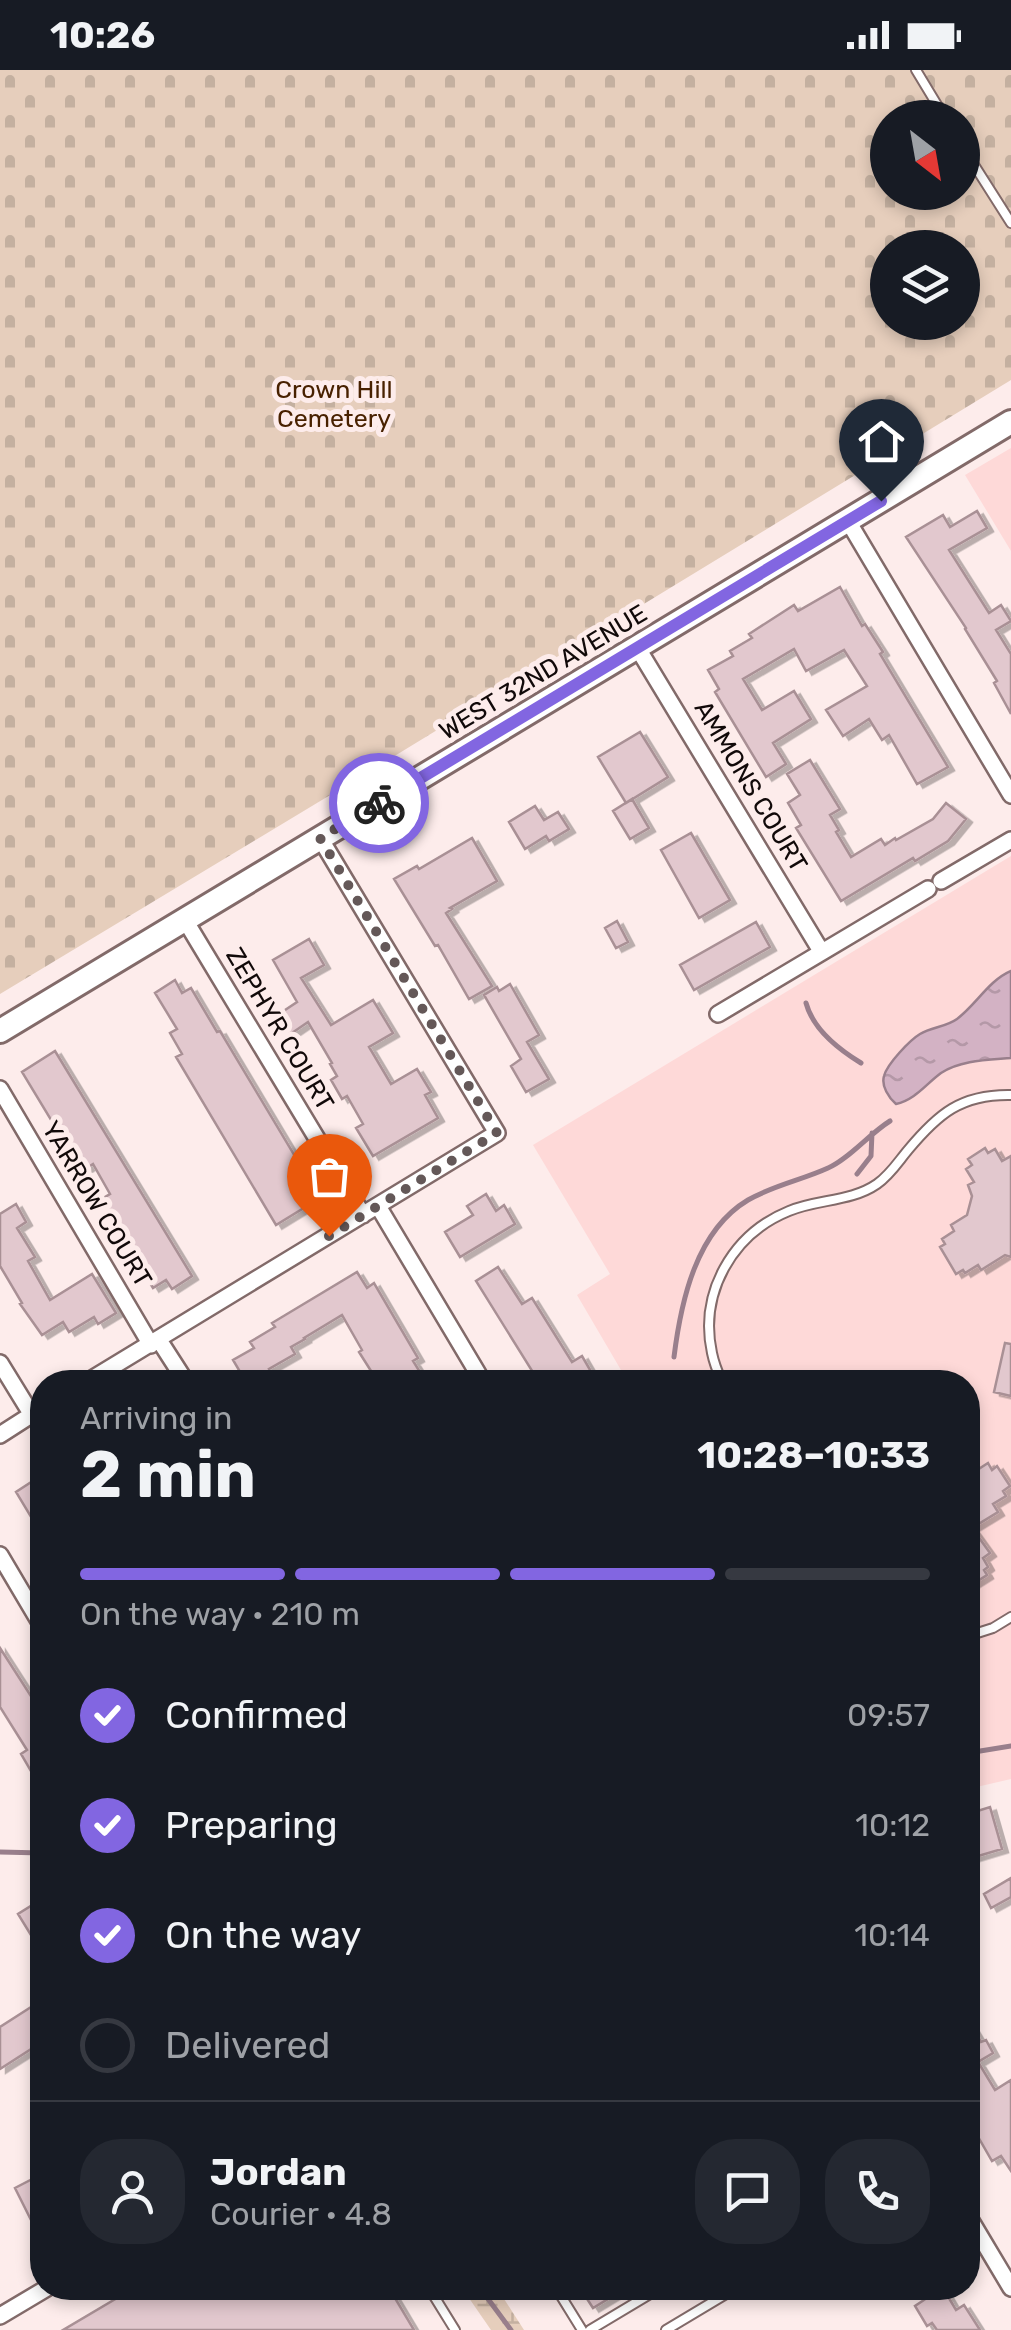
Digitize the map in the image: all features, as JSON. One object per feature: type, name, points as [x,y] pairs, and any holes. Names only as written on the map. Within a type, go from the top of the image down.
[{"type":"street","name":"WEST 32ND AVENUE","points":[[0,1031],[1011,422]]},
{"type":"street","points":[[848,521],[1011,795]]},
{"type":"street","name":"AMMONS COURT","points":[[637,647],[821,952]]},
{"type":"street","points":[[107,1370],[497,1133],[320,838]]},
{"type":"street","points":[[718,1014],[1011,840]]},
{"type":"street","name":"ZEPHYR COURT","points":[[184,920],[475,1370]]},
{"type":"street","name":"YARROW COURT","points":[[0,1089],[155,1342],[177,1370]]},
{"type":"street","points":[[0,1363],[30,1403]]},
{"type":"street","points":[[0,1435],[30,1416]]},
{"type":"street","points":[[0,1556],[30,1606]]},
{"type":"street","points":[[980,2236],[1011,2288]]},
{"type":"street","points":[[0,2316],[30,2298]]},
{"type":"lane","points":[[916,70],[934,100]]},
{"type":"lane","points":[[980,174],[1011,223]]},
{"type":"lane","points":[[718,1370],[708,1326],[712,1296],[724,1266],[742,1243],[763,1224],[791,1210],[853,1196],[874,1186],[890,1174],[934,1122],[957,1106],[986,1095],[1011,1096]]},
{"type":"lane","points":[[980,1632],[1011,1617]]},
{"type":"lane","points":[[437,2300],[454,2330]]},
{"type":"lane","points":[[563,2300],[582,2330]]},
{"type":"lane","points":[[590,2330],[640,2300]]},
{"type":"lane","points":[[666,2330],[716,2300]]},
{"type":"shaded area","points":[[1011,448],[1011,551],[965,475]]},
{"type":"shaded area","points":[[1011,856],[1011,1779],[980,1786],[980,1370],[621,1370],[577,1295],[610,1274],[533,1145]]},
{"type":"green space","name":"Crown Hill Cemetery","points":[[0,70],[1011,70],[1011,380],[0,994]]},
{"type":"green space","points":[[470,2300],[505,2300],[524,2330],[491,2330]]},
{"type":"water","points":[[1011,971],[1011,1058],[957,1065],[896,1104],[883,1080],[899,1053],[920,1034],[957,1019]]},
{"type":"building","points":[[977,511],[987,528],[949,550],[989,613],[1001,605],[1011,621],[996,630],[1011,654],[1011,714],[966,628],[906,537],[943,515],[950,527]]},
{"type":"building","points":[[840,587],[862,626],[865,624],[883,652],[880,654],[948,767],[917,784],[889,735],[882,740],[869,719],[843,736],[826,710],[867,686],[844,650],[806,671],[794,649],[743,679],[762,710],[794,691],[811,719],[773,743],[786,764],[766,777],[715,692],[719,689],[708,670],[733,656],[730,651],[752,638],[749,634],[794,605],[798,611]]},
{"type":"building","points":[[640,732],[668,777],[626,803],[598,757]]},
{"type":"building","points":[[810,760],[840,809],[830,815],[851,857],[881,839],[885,845],[933,819],[946,803],[966,819],[948,841],[841,901],[796,828],[801,825],[788,803],[800,795],[787,774]]},
{"type":"building","points":[[632,799],[649,828],[630,839],[613,811]]},
{"type":"building","points":[[535,806],[544,820],[558,812],[569,829],[549,841],[546,836],[525,849],[509,822]]},
{"type":"building","points":[[691,833],[730,900],[699,918],[661,850]]},
{"type":"building","points":[[472,838],[497,881],[446,913],[492,986],[469,999],[394,879]]},
{"type":"building","points":[[617,921],[628,942],[616,948],[605,928]]},
{"type":"building","points":[[756,922],[770,947],[694,990],[680,965]]},
{"type":"building","points":[[309,939],[324,965],[301,978],[331,1025],[373,1000],[393,1033],[369,1047],[391,1084],[417,1069],[431,1092],[425,1095],[438,1118],[373,1156],[356,1128],[363,1124],[347,1096],[342,1099],[331,1080],[337,1076],[332,1063],[308,1022],[289,1035],[276,1016],[297,1002],[273,960]]},
{"type":"building","points":[[175,980],[182,993],[191,988],[217,1032],[220,1031],[320,1198],[276,1225],[176,1057],[182,1054],[170,1033],[177,1029],[155,993]]},
{"type":"building","points":[[510,984],[539,1035],[527,1042],[549,1079],[526,1092],[511,1066],[521,1059],[484,995]]},
{"type":"building","points":[[55,1051],[192,1276],[172,1289],[166,1280],[153,1288],[100,1200],[110,1194],[93,1164],[82,1171],[22,1072]]},
{"type":"building","points":[[985,1148],[988,1153],[995,1149],[1002,1161],[1011,1156],[1011,1257],[1005,1255],[981,1270],[978,1265],[956,1274],[940,1247],[945,1244],[942,1239],[954,1231],[951,1225],[967,1215],[972,1196],[968,1185],[974,1182],[966,1169],[972,1165],[968,1159]]},
{"type":"building","points":[[486,1194],[496,1211],[504,1205],[515,1224],[460,1257],[445,1232],[473,1215],[467,1206]]},
{"type":"building","points":[[16,1204],[26,1222],[17,1228],[35,1257],[28,1261],[50,1300],[92,1274],[116,1313],[98,1324],[94,1317],[69,1332],[63,1322],[42,1335],[0,1266],[0,1214]]},
{"type":"building","points":[[498,1267],[522,1304],[532,1298],[572,1362],[582,1356],[590,1370],[532,1370],[476,1281]]},
{"type":"building","points":[[357,1272],[367,1288],[374,1283],[418,1358],[413,1361],[419,1370],[370,1370],[342,1315],[291,1347],[295,1354],[270,1370],[239,1370],[233,1360],[254,1348],[250,1342],[275,1327],[272,1323]]},
{"type":"building","points":[[1005,1343],[1011,1344],[1011,1396],[994,1392]]},
{"type":"building","points":[[988,1463],[992,1470],[997,1466],[1010,1486],[1003,1491],[1006,1496],[993,1504],[998,1512],[980,1523],[980,1468]]},
{"type":"building","points":[[30,1483],[30,1515],[16,1492]]},
{"type":"building","points":[[980,1539],[990,1553],[983,1558],[987,1575],[980,1579]]},
{"type":"building","points":[[0,1648],[30,1695],[30,1769],[21,1754],[27,1750],[0,1707]]},
{"type":"building","points":[[990,1807],[1002,1849],[980,1855],[980,1810]]},
{"type":"building","points":[[1011,1878],[1011,1897],[991,1908],[984,1894]]},
{"type":"building","points":[[30,1906],[30,1934],[18,1914]]},
{"type":"building","points":[[30,2008],[30,2050],[0,2069],[0,2027]]},
{"type":"building","points":[[980,2040],[986,2040],[993,2053],[980,2061]]},
{"type":"building","points":[[980,2065],[995,2090],[1011,2080],[1011,2171],[1001,2156],[992,2161],[980,2140]]},
{"type":"building","points":[[30,2180],[30,2218],[15,2188]]},
{"type":"building","points":[[114,2300],[396,2300],[414,2330],[63,2330]]},
{"type":"building","points":[[588,2300],[606,2300],[593,2308]]},
{"type":"building","points":[[924,2300],[950,2300],[956,2310],[964,2305],[980,2330],[937,2330],[932,2323],[927,2326],[915,2306]]},
{"type":"waterway","points":[[806,1003],[828,1038],[861,1063]]},
{"type":"waterway","points":[[674,1357],[694,1269],[715,1230],[730,1213],[758,1195],[836,1164],[890,1121]]},
{"type":"waterway","points":[[857,1174],[871,1156],[872,1133]]},
{"type":"waterway","points":[[980,1751],[1011,1746]]},
{"type":"waterway","points":[[0,1852],[30,1853]]},
{"type":"waterway","points":[[489,2300],[511,2330]]},
{"type":"way so far","points":[[329,1236],[497,1133],[320,838],[379,803]]},
{"type":"route","points":[[379,803],[881,501]]}]
